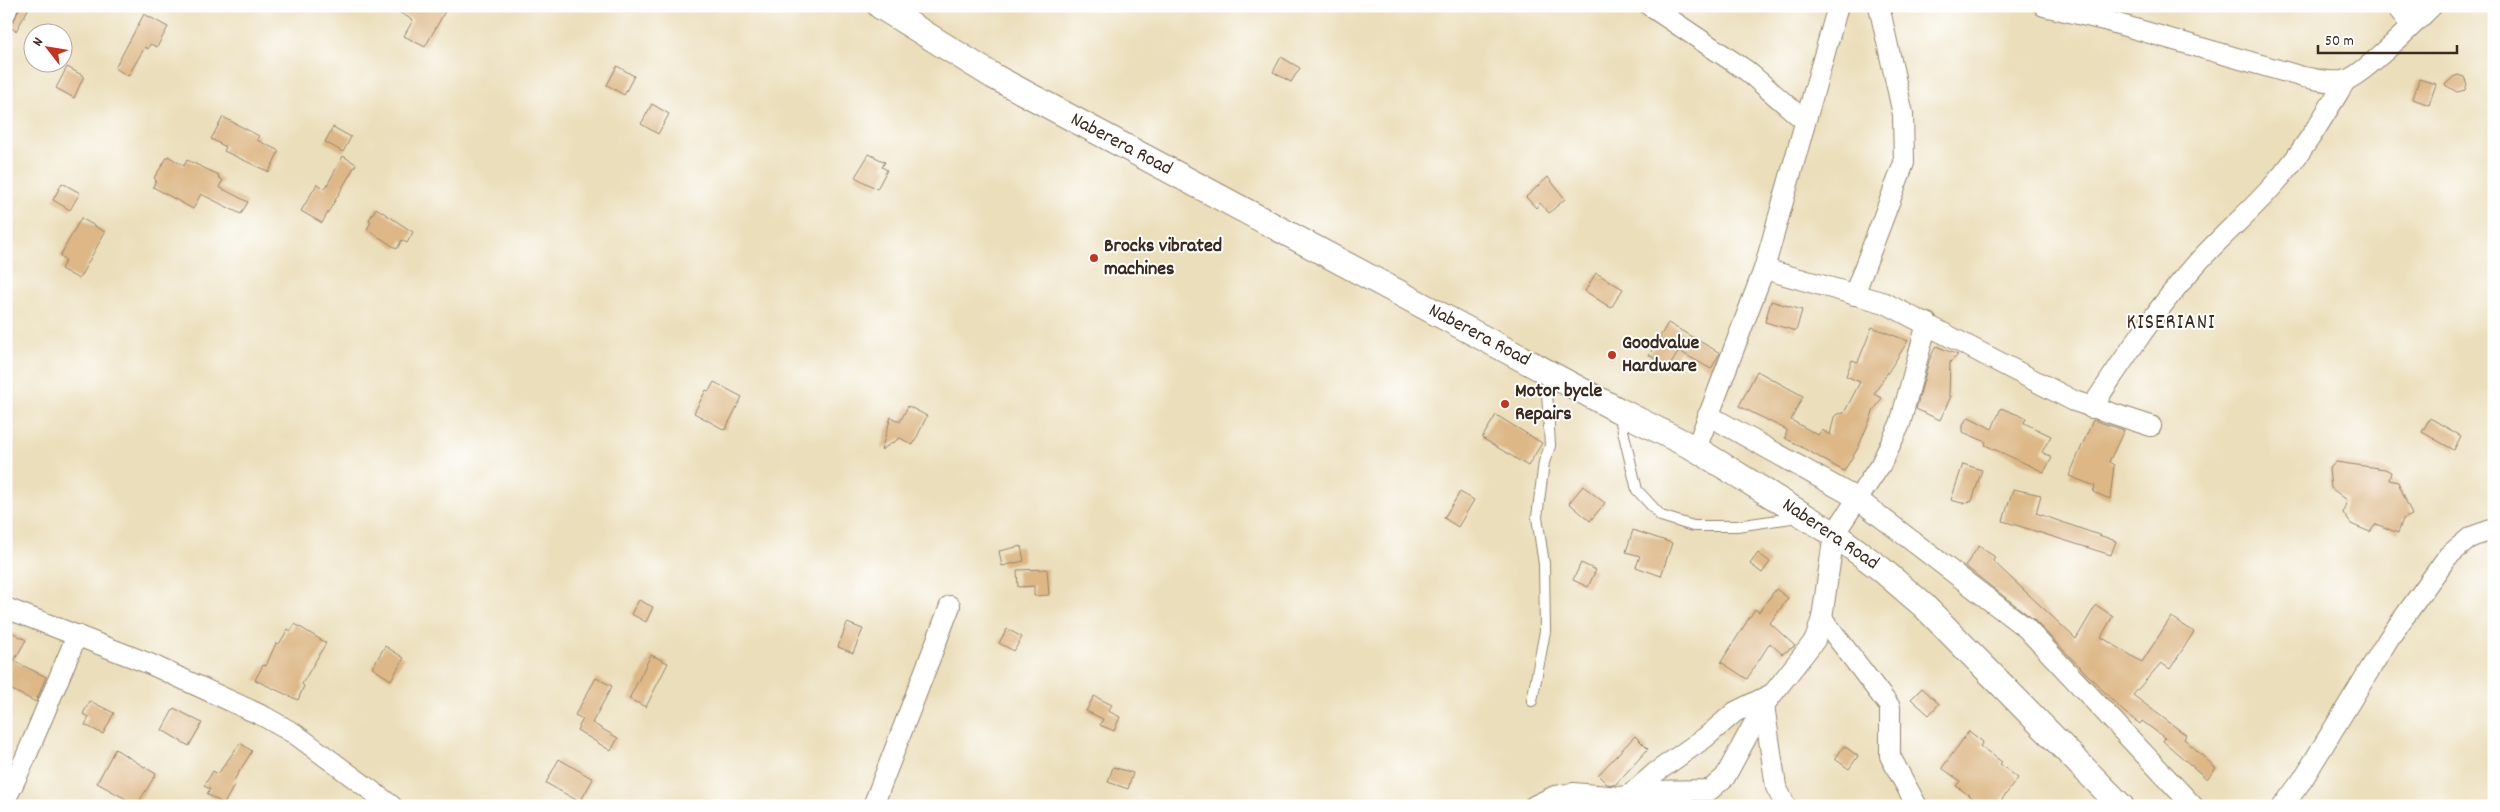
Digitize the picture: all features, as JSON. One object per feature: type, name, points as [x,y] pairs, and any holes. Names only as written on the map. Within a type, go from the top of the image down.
[{"type":"street","points":[[6,12],[8,6]]},
{"type":"street","name":"Naberera Road","points":[[880,6],[993,76],[1546,372],[1696,449],[1834,534],[1881,569],[1924,606],[2121,806]]},
{"type":"street","points":[[1650,6],[1748,71],[1805,121]]},
{"type":"street","points":[[1696,449],[1764,269],[1838,6]]},
{"type":"street","points":[[1854,294],[1904,163],[1903,114],[1879,6]]},
{"type":"street","points":[[2044,6],[2104,20],[2303,76],[2328,81],[2346,80]]},
{"type":"street","points":[[2396,6],[2411,26]]},
{"type":"street","points":[[2091,408],[2164,303],[2190,271],[2219,238],[2277,182],[2300,154],[2346,80],[2367,66],[2432,6]]},
{"type":"street","points":[[1764,269],[1885,303],[1928,323],[2056,393],[2091,408],[2151,426]]},
{"type":"street","points":[[1534,806],[1556,796],[1573,793],[1623,800],[1649,791],[1710,790],[1725,777],[1769,699],[1810,649],[1822,618],[1834,534],[1856,498],[1881,464],[1900,424],[1928,323]]},
{"type":"street","points":[[1708,414],[1856,498],[2026,628],[2193,806]]},
{"type":"street","points":[[2283,806],[2303,779],[2389,638],[2448,556],[2471,537],[2494,529]]},
{"type":"street","points":[[873,806],[950,606]]},
{"type":"street","points":[[6,608],[150,664],[272,720],[295,734],[381,802]]},
{"type":"street","points":[[1822,618],[1890,707],[1890,756],[1917,806]]},
{"type":"street","points":[[6,799],[26,759],[77,635]]},
{"type":"street","points":[[1623,800],[1655,773],[1706,737],[1735,712],[1769,699]]},
{"type":"street","points":[[1769,699],[1776,787],[1786,806]]},
{"type":"lane","points":[[1532,701],[1545,631],[1544,564],[1537,517],[1544,462],[1550,446],[1546,372]]},
{"type":"lane","points":[[1618,410],[1637,490],[1661,516],[1693,526],[1737,526],[1804,516]]},
{"type":"building","points":[[20,6],[30,6],[16,31],[6,24],[14,21]]},
{"type":"building","points":[[388,6],[448,6],[425,47],[404,36],[413,20]]},
{"type":"building","points":[[144,14],[168,27],[157,47],[150,44],[148,49],[145,47],[128,76],[115,68]]},
{"type":"building","points":[[1281,57],[1300,68],[1291,82],[1273,72]]},
{"type":"building","points":[[617,66],[634,76],[624,95],[607,85]]},
{"type":"building","points":[[72,70],[84,76],[74,98],[56,88],[64,72],[72,72]]},
{"type":"building","points":[[2458,75],[2464,77],[2467,84],[2465,90],[2457,92],[2445,85]]},
{"type":"building","points":[[2419,79],[2436,84],[2429,105],[2413,99]]},
{"type":"building","points":[[652,104],[669,114],[658,134],[641,124]]},
{"type":"building","points":[[223,117],[259,136],[257,140],[279,151],[269,172],[224,151],[226,147],[211,139]]},
{"type":"building","points":[[333,127],[351,137],[343,152],[325,142]]},
{"type":"building","points":[[869,154],[885,162],[882,167],[887,170],[877,189],[855,177]]},
{"type":"building","points":[[168,156],[184,166],[187,160],[219,175],[218,177],[223,180],[219,187],[248,202],[241,214],[201,194],[193,209],[153,187],[156,180],[154,178]]},
{"type":"building","points":[[343,156],[356,164],[322,223],[301,211],[317,184],[325,189]]},
{"type":"building","points":[[1548,177],[1565,199],[1549,213],[1540,203],[1536,208],[1526,197]]},
{"type":"building","points":[[62,183],[80,193],[70,210],[53,200]]},
{"type":"building","points":[[376,208],[413,232],[407,243],[402,240],[397,249],[367,229],[371,222],[369,220]]},
{"type":"building","points":[[81,218],[105,232],[79,279],[61,269],[66,260],[60,256]]},
{"type":"building","points":[[1596,273],[1623,289],[1611,308],[1585,291]]},
{"type":"building","points":[[1771,301],[1802,310],[1796,331],[1765,322]]},
{"type":"building","points":[[1668,323],[1720,353],[1711,369],[1679,351],[1669,367],[1649,355]]},
{"type":"building","points":[[1872,327],[1908,341],[1874,394],[1882,398],[1874,410],[1858,448],[1844,471],[1785,438],[1787,430],[1739,406],[1757,371],[1803,396],[1791,420],[1818,435],[1822,430],[1830,435],[1834,417],[1837,414],[1844,413],[1860,382],[1846,376],[1852,360],[1858,362]]},
{"type":"building","points":[[1936,346],[1958,355],[1950,362],[1949,395],[1951,396],[1940,420],[1916,409],[1929,361]]},
{"type":"building","points":[[714,382],[742,397],[725,430],[694,413],[706,390],[709,391]]},
{"type":"building","points":[[908,406],[927,416],[913,445],[900,438],[881,450],[891,417],[900,422]]},
{"type":"building","points":[[2001,408],[2026,418],[2024,423],[2051,436],[2042,452],[2052,458],[2044,472],[1985,445],[1986,442],[1963,432],[1963,424],[1969,417],[1992,429]]},
{"type":"building","points":[[1496,415],[1542,443],[1528,466],[1482,438]]},
{"type":"building","points":[[2430,418],[2461,436],[2454,450],[2422,432]]},
{"type":"building","points":[[2093,420],[2124,430],[2109,462],[2114,465],[2110,499],[2093,492],[2095,486],[2069,476]]},
{"type":"building","points":[[2336,462],[2385,469],[2391,472],[2389,480],[2398,482],[2412,515],[2403,519],[2398,533],[2376,524],[2370,532],[2351,524],[2343,513],[2347,500],[2331,488],[2329,469]]},
{"type":"building","points":[[1963,464],[1982,470],[1972,501],[1962,503],[1951,500]]},
{"type":"building","points":[[1583,486],[1605,503],[1590,521],[1569,503]]},
{"type":"building","points":[[2013,489],[2041,495],[2036,513],[2116,541],[2111,555],[2003,521]]},
{"type":"building","points":[[1460,492],[1474,500],[1458,527],[1444,518]]},
{"type":"building","points":[[1633,530],[1672,543],[1661,576],[1636,567],[1640,556],[1626,552]]},
{"type":"building","points":[[1021,546],[1024,561],[1002,566],[999,551]]},
{"type":"building","points":[[1979,546],[1995,557],[1993,561],[2076,639],[2096,605],[2113,616],[2101,637],[2142,662],[2171,617],[2194,632],[2170,669],[2161,663],[2133,695],[2186,735],[2184,739],[2216,768],[2207,779],[2163,741],[2165,738],[2142,721],[2140,724],[2124,712],[2033,619],[1965,566]]},
{"type":"building","points":[[1758,553],[1770,562],[1762,573],[1750,564]]},
{"type":"building","points":[[1581,563],[1596,570],[1588,587],[1573,580]]},
{"type":"building","points":[[1047,569],[1049,595],[1034,596],[1034,586],[1018,587],[1017,570]]},
{"type":"building","points":[[1776,589],[1788,598],[1770,623],[1795,646],[1782,654],[1770,643],[1747,679],[1721,662],[1755,609],[1759,612]]},
{"type":"building","points":[[639,600],[653,607],[646,622],[631,614]]},
{"type":"building","points":[[847,623],[863,629],[853,653],[838,647]]},
{"type":"building","points":[[295,624],[326,643],[302,684],[304,686],[298,700],[255,680],[263,665],[266,666],[276,643],[279,644],[288,629],[291,631]]},
{"type":"building","points":[[6,629],[26,640],[14,661],[46,677],[36,702],[6,687]]},
{"type":"building","points":[[1007,629],[1022,637],[1014,651],[999,643]]},
{"type":"building","points":[[385,646],[404,658],[391,680],[372,668]]},
{"type":"building","points":[[651,655],[668,663],[646,707],[629,699]]},
{"type":"building","points":[[596,678],[612,686],[592,723],[618,738],[611,751],[577,730],[583,719],[575,715]]},
{"type":"building","points":[[1922,688],[1939,704],[1929,715],[1911,699]]},
{"type":"building","points":[[1094,696],[1112,705],[1108,711],[1120,717],[1114,731],[1100,725],[1103,719],[1086,711]]},
{"type":"building","points":[[90,701],[114,713],[103,734],[85,725],[89,717],[83,714]]},
{"type":"building","points":[[174,708],[202,723],[189,746],[162,730]]},
{"type":"building","points":[[1969,731],[1983,742],[1980,746],[2002,762],[2000,764],[2018,778],[1997,806],[1984,806],[1956,786],[1960,781],[1942,768]]},
{"type":"building","points":[[1635,736],[1648,749],[1615,785],[1607,784],[1598,775]]},
{"type":"building","points":[[240,743],[252,751],[233,782],[235,784],[224,804],[207,794],[210,789],[204,786],[213,771],[218,774]]},
{"type":"building","points":[[1844,746],[1858,756],[1849,769],[1835,759]]},
{"type":"building","points":[[115,749],[156,774],[137,805],[97,783]]},
{"type":"building","points":[[559,759],[593,779],[580,802],[546,783]]},
{"type":"building","points":[[1113,767],[1133,773],[1128,789],[1108,782]]},
{"type":"place","name":"Brocks vibrated machines","points":[[1094,258]]},
{"type":"place","name":"Goodvalue Hardware","points":[[1612,355]]},
{"type":"place","name":"Motor bycle Repairs","points":[[1505,404]]},
{"type":"district","name":"KISERIANI","points":[[2171,324]]}]
